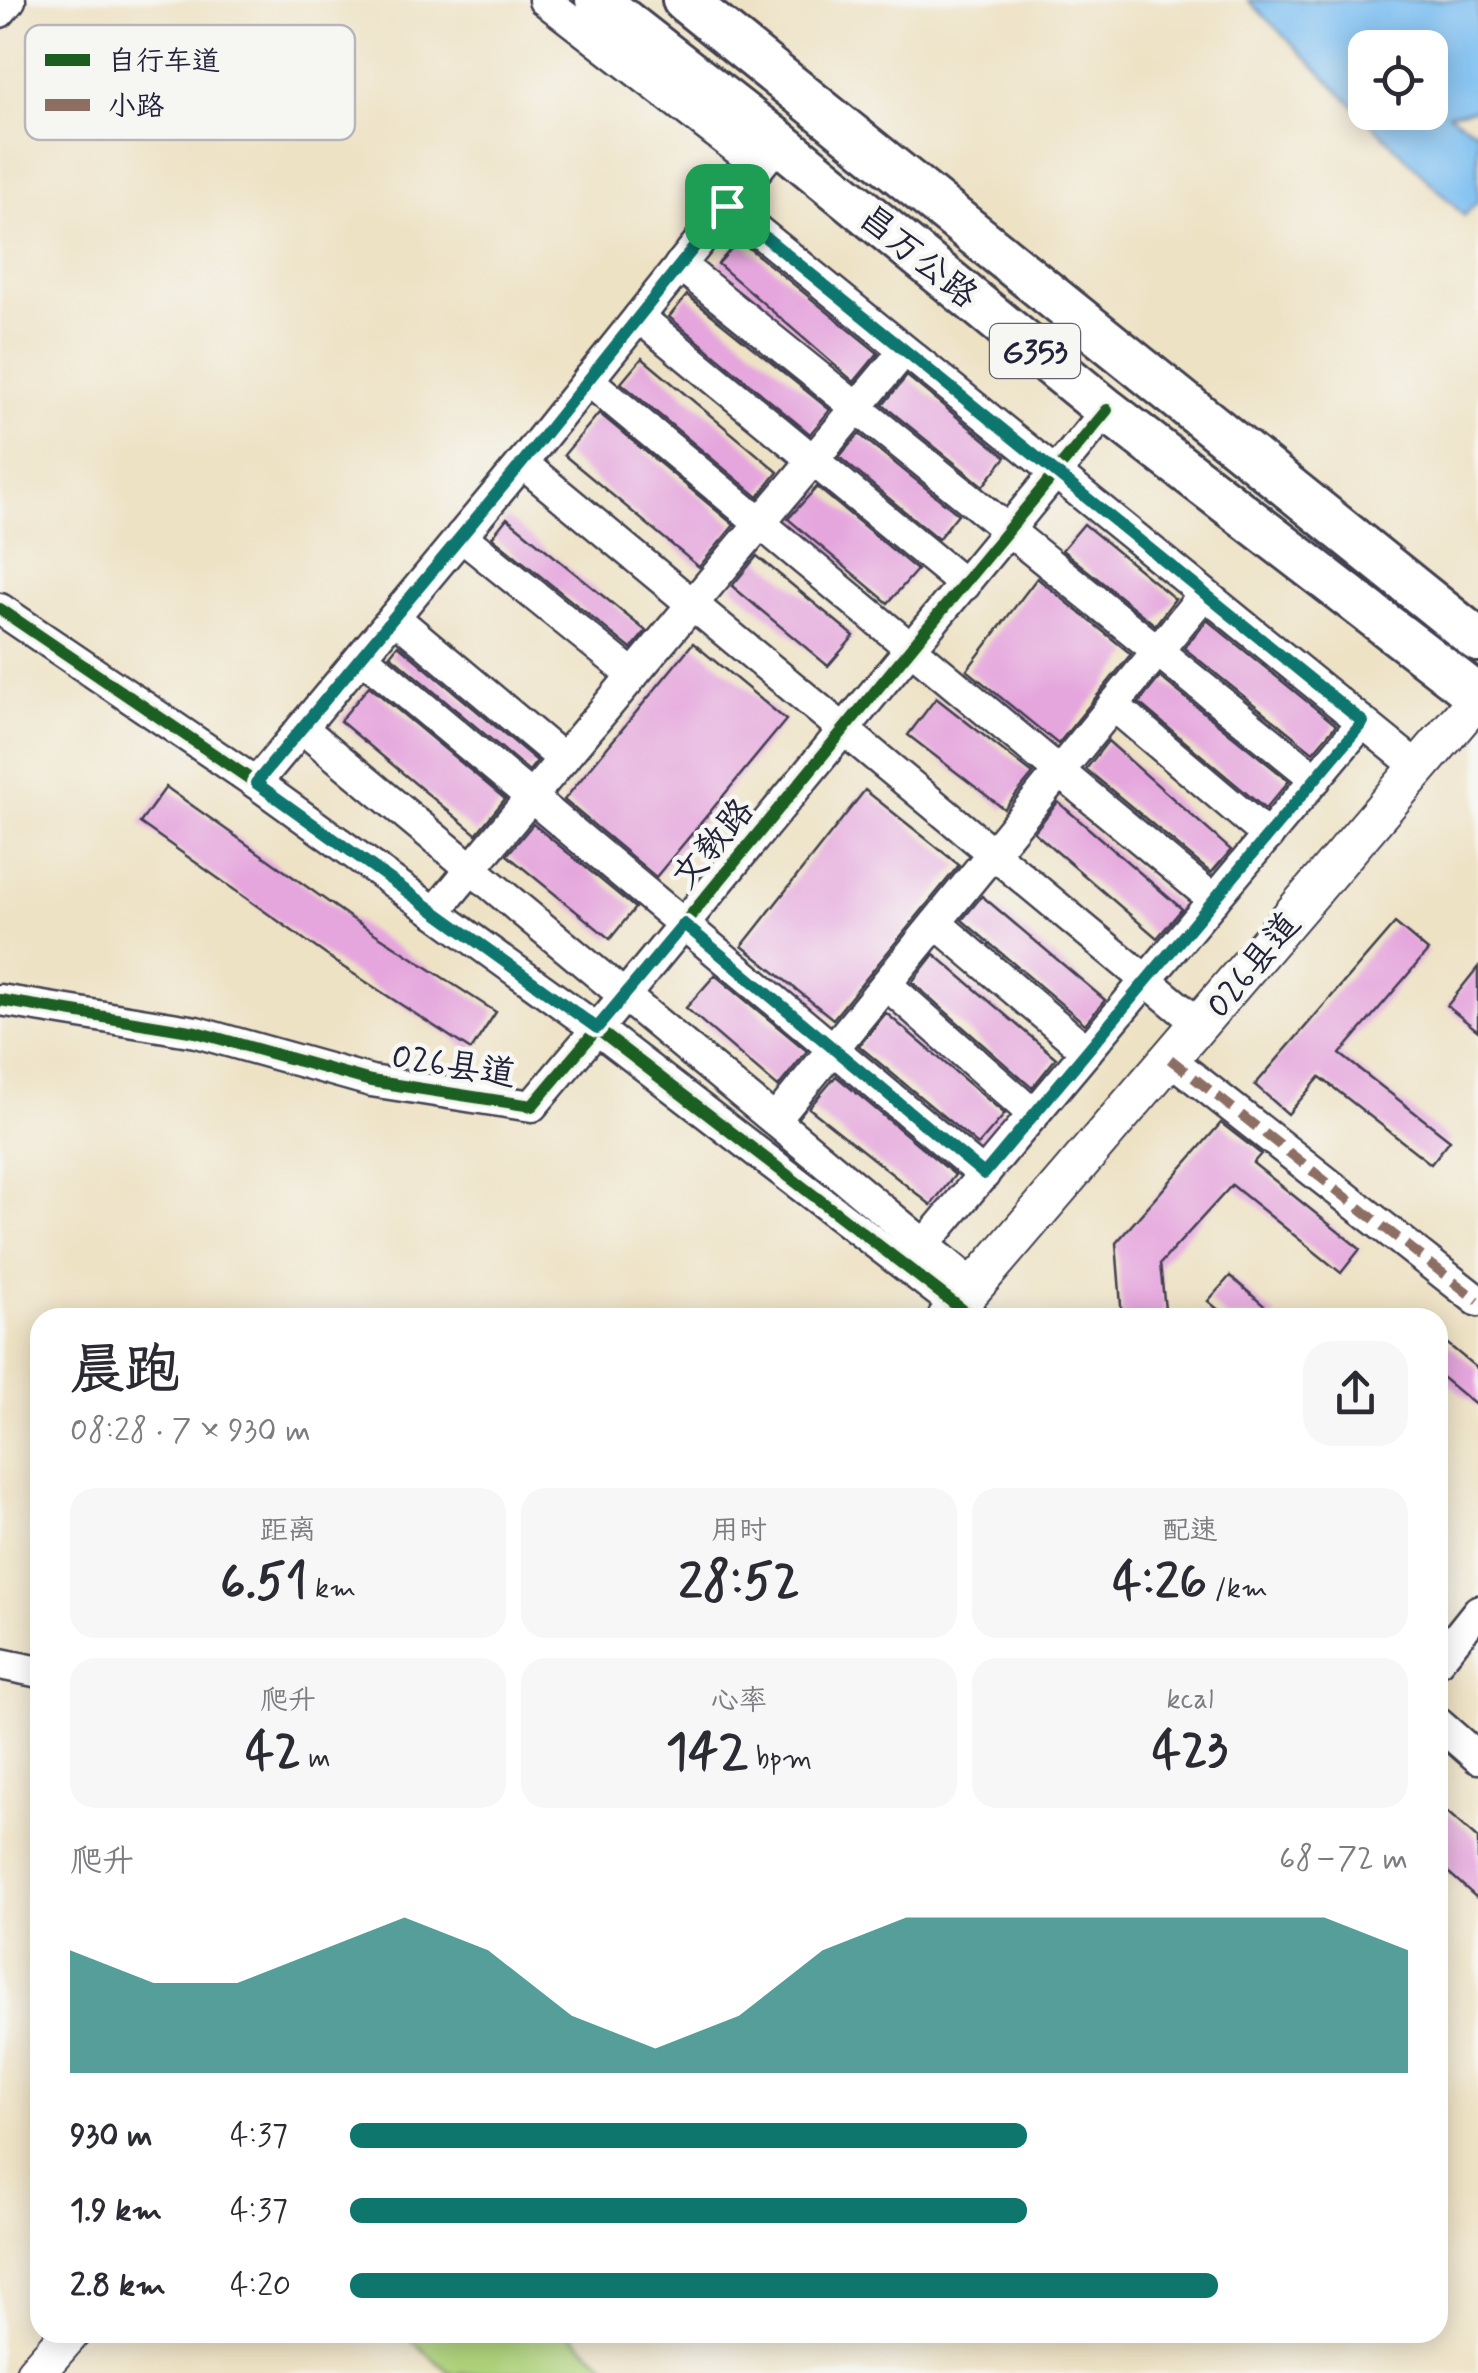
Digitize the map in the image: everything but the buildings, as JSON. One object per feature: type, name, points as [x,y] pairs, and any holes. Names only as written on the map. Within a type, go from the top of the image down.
[{"type":"highway","name":"昌万公路","points":[[597,0],[769,154],[1478,697]]},
{"type":"highway","name":"昌万公路","points":[[684,0],[1478,640]]},
{"type":"main road","name":"026县道","points":[[963,1306],[1478,697]]},
{"type":"main road","points":[[35,2373],[61,2343]]},
{"type":"street","points":[[0,12],[10,0]]},
{"type":"street","points":[[256,783],[522,463],[769,154],[544,0]]},
{"type":"street","points":[[727,206],[1419,768]]},
{"type":"street","points":[[680,265],[1316,778]]},
{"type":"street","points":[[638,317],[964,584]]},
{"type":"street","points":[[435,912],[904,350]]},
{"type":"street","points":[[588,380],[1214,900]]},
{"type":"street","name":"文教路","points":[[597,1028],[1108,410]]},
{"type":"street","points":[[522,463],[1200,1025]]},
{"type":"street","points":[[462,536],[633,675]]},
{"type":"street","points":[[775,1120],[1204,594]]},
{"type":"street","points":[[0,609],[256,783],[597,1028],[963,1306]]},
{"type":"street","points":[[394,618],[563,759]]},
{"type":"street","points":[[362,656],[984,1174]]},
{"type":"street","points":[[1114,705],[1268,836]]},
{"type":"street","points":[[924,1245],[1363,722]]},
{"type":"street","points":[[302,728],[924,1245],[963,1306]]},
{"type":"street","points":[[936,923],[1087,1051]]},
{"type":"street","points":[[886,984],[1034,1115]]},
{"type":"street","name":"026县道","points":[[0,1000],[196,1032],[371,1081],[532,1106],[597,1028]]},
{"type":"street","points":[[1170,1059],[1478,1301]]},
{"type":"street","points":[[1448,1648],[1478,1611]]},
{"type":"street","points":[[0,1664],[30,1670]]},
{"type":"street","points":[[1448,1732],[1478,1758]]},
{"type":"green space","points":[[414,2343],[580,2343],[611,2369],[607,2373],[450,2373]]},
{"type":"water","points":[[1248,0],[1478,0],[1478,109],[1448,114],[1448,30],[1348,30],[1348,100]]},
{"type":"water","points":[[1448,114],[1478,132],[1478,201],[1464,216],[1378,130],[1448,130]]},
{"type":"marked path","points":[[1170,1059],[1478,1301]]},
{"type":"cycle path","points":[[0,609],[256,783],[597,1029],[1107,410]]},
{"type":"cycle path","points":[[0,1000],[196,1032],[371,1081],[532,1106],[597,1029],[960,1308]]},
{"type":"route","points":[[727,206],[1363,722],[984,1174],[684,924],[597,1028],[256,783],[522,463],[727,206]]}]
